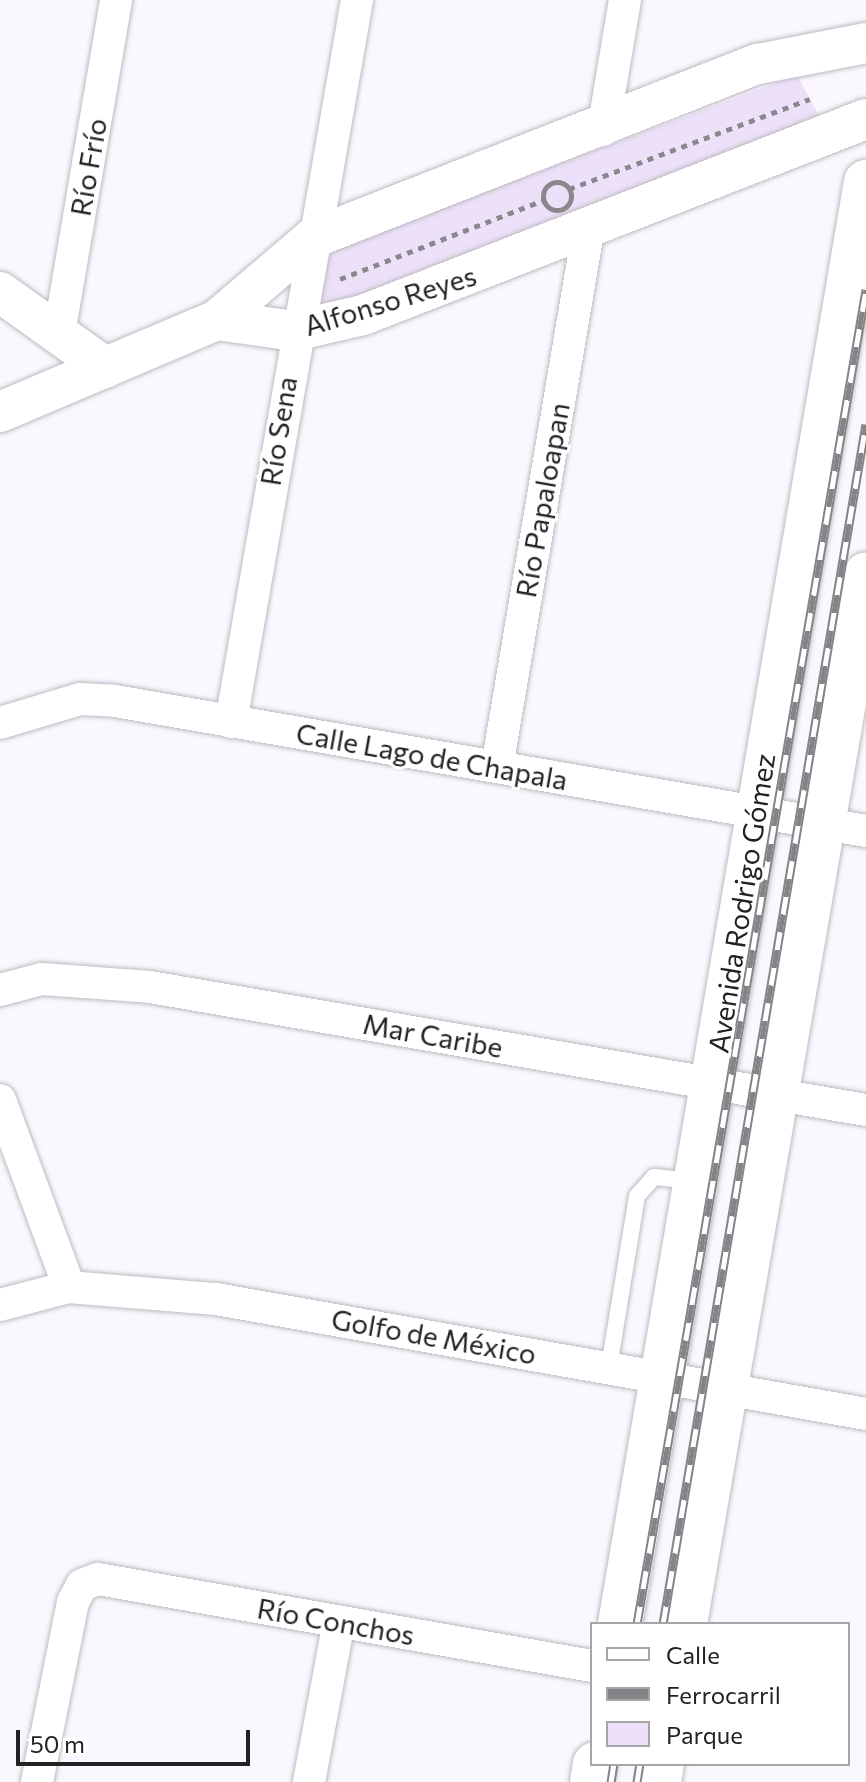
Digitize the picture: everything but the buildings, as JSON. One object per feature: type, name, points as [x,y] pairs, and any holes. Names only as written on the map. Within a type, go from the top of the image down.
[{"type":"main road","name":"Avenida Rodrigo Gómez","points":[[620,1622],[696,1181],[755,811],[856,307],[866,182]]},
{"type":"main road","points":[[685,1622],[866,575]]},
{"type":"street","name":"Río Frío","points":[[59,334],[116,0]]},
{"type":"street","name":"Río Sena","points":[[231,722],[298,313],[357,0]]},
{"type":"street","points":[[614,126],[625,0]]},
{"type":"street","points":[[0,412],[217,320],[313,238],[614,126],[758,64],[866,43]]},
{"type":"street","name":"Alfonso Reyes","points":[[217,320],[298,313],[363,315],[601,226],[866,119]]},
{"type":"street","name":"Río Papaloapan","points":[[497,767],[601,226]]},
{"type":"street","points":[[0,292],[106,368]]},
{"type":"street","name":"Calle Lago de Chapala","points":[[0,723],[80,699],[866,831]]},
{"type":"street","name":"Mar Caribe","points":[[0,990],[42,979],[97,979],[866,1110]]},
{"type":"street","points":[[0,1100],[69,1287]]},
{"type":"street","name":"Golfo de México","points":[[0,1305],[69,1287],[216,1299],[866,1414]]},
{"type":"street","name":"Río Conchos","points":[[37,1782],[65,1631],[82,1585],[98,1579],[590,1666]]},
{"type":"street","points":[[309,1782],[339,1622]]},
{"type":"lane","points":[[609,1367],[637,1196],[654,1177],[696,1181]]},
{"type":"path","points":[[298,313],[544,200],[553,183],[569,189],[810,99]]},
{"type":"path","points":[[601,226],[620,170],[614,126]]},
{"type":"path","points":[[544,200],[563,208],[569,189]]},
{"type":"green space","points":[[797,75],[820,118],[318,317],[315,287],[334,248]]},
{"type":"railway","points":[[637,1622],[866,290]]},
{"type":"railway","points":[[663,1622],[866,424]]},
{"type":"railway","points":[[611,1782],[614,1766]]},
{"type":"railway","points":[[637,1782],[640,1766]]}]
